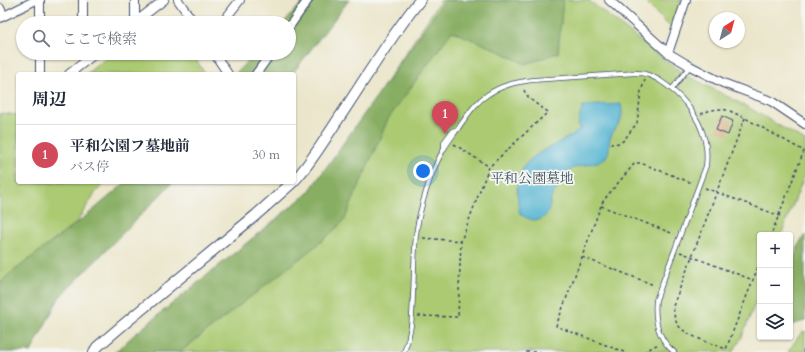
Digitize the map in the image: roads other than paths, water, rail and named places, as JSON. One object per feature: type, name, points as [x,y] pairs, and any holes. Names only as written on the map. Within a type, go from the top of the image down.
[{"type":"street","points":[[1,14],[36,0]]},
{"type":"street","points":[[40,0],[40,16]]},
{"type":"street","points":[[83,0],[83,16]]},
{"type":"street","points":[[134,16],[135,0]]},
{"type":"street","points":[[142,16],[164,0]]},
{"type":"street","points":[[178,0],[189,16]]},
{"type":"street","points":[[227,16],[240,0]]},
{"type":"street","points":[[296,17],[308,0]]},
{"type":"street","points":[[296,180],[309,164],[377,60],[420,0]]},
{"type":"street","points":[[609,0],[668,54],[723,83],[770,101],[805,124]]},
{"type":"street","points":[[668,54],[686,0]]},
{"type":"street","points":[[40,60],[40,72]]},
{"type":"street","points":[[72,72],[87,60]]},
{"type":"street","points":[[219,60],[227,72]]},
{"type":"street","points":[[257,72],[266,60]]},
{"type":"street","points":[[94,352],[97,347],[124,324],[292,184]]},
{"type":"lane","points":[[672,89],[690,66]]},
{"type":"lane","points":[[404,352],[408,342],[412,322],[416,237],[426,191],[431,176],[444,150],[476,104],[486,95],[509,84],[521,81],[636,73],[653,76],[672,89],[683,100],[695,116],[703,136],[707,154],[706,166],[656,300],[655,314],[658,328],[663,340],[674,352]]},
{"type":"lane","points":[[444,150],[444,142],[452,131],[458,129]]},
{"type":"water","points":[[621,104],[622,117],[610,138],[609,151],[606,157],[599,162],[572,169],[561,180],[557,189],[553,193],[549,210],[543,218],[534,220],[520,214],[517,191],[518,182],[524,166],[530,159],[575,134],[581,129],[581,127],[578,127],[583,106]]},
{"type":"place","name":"平和公園フ墓地前","points":[[445,134]]},
{"type":"park label","name":"平和公園墓地","points":[[532,178]]}]
